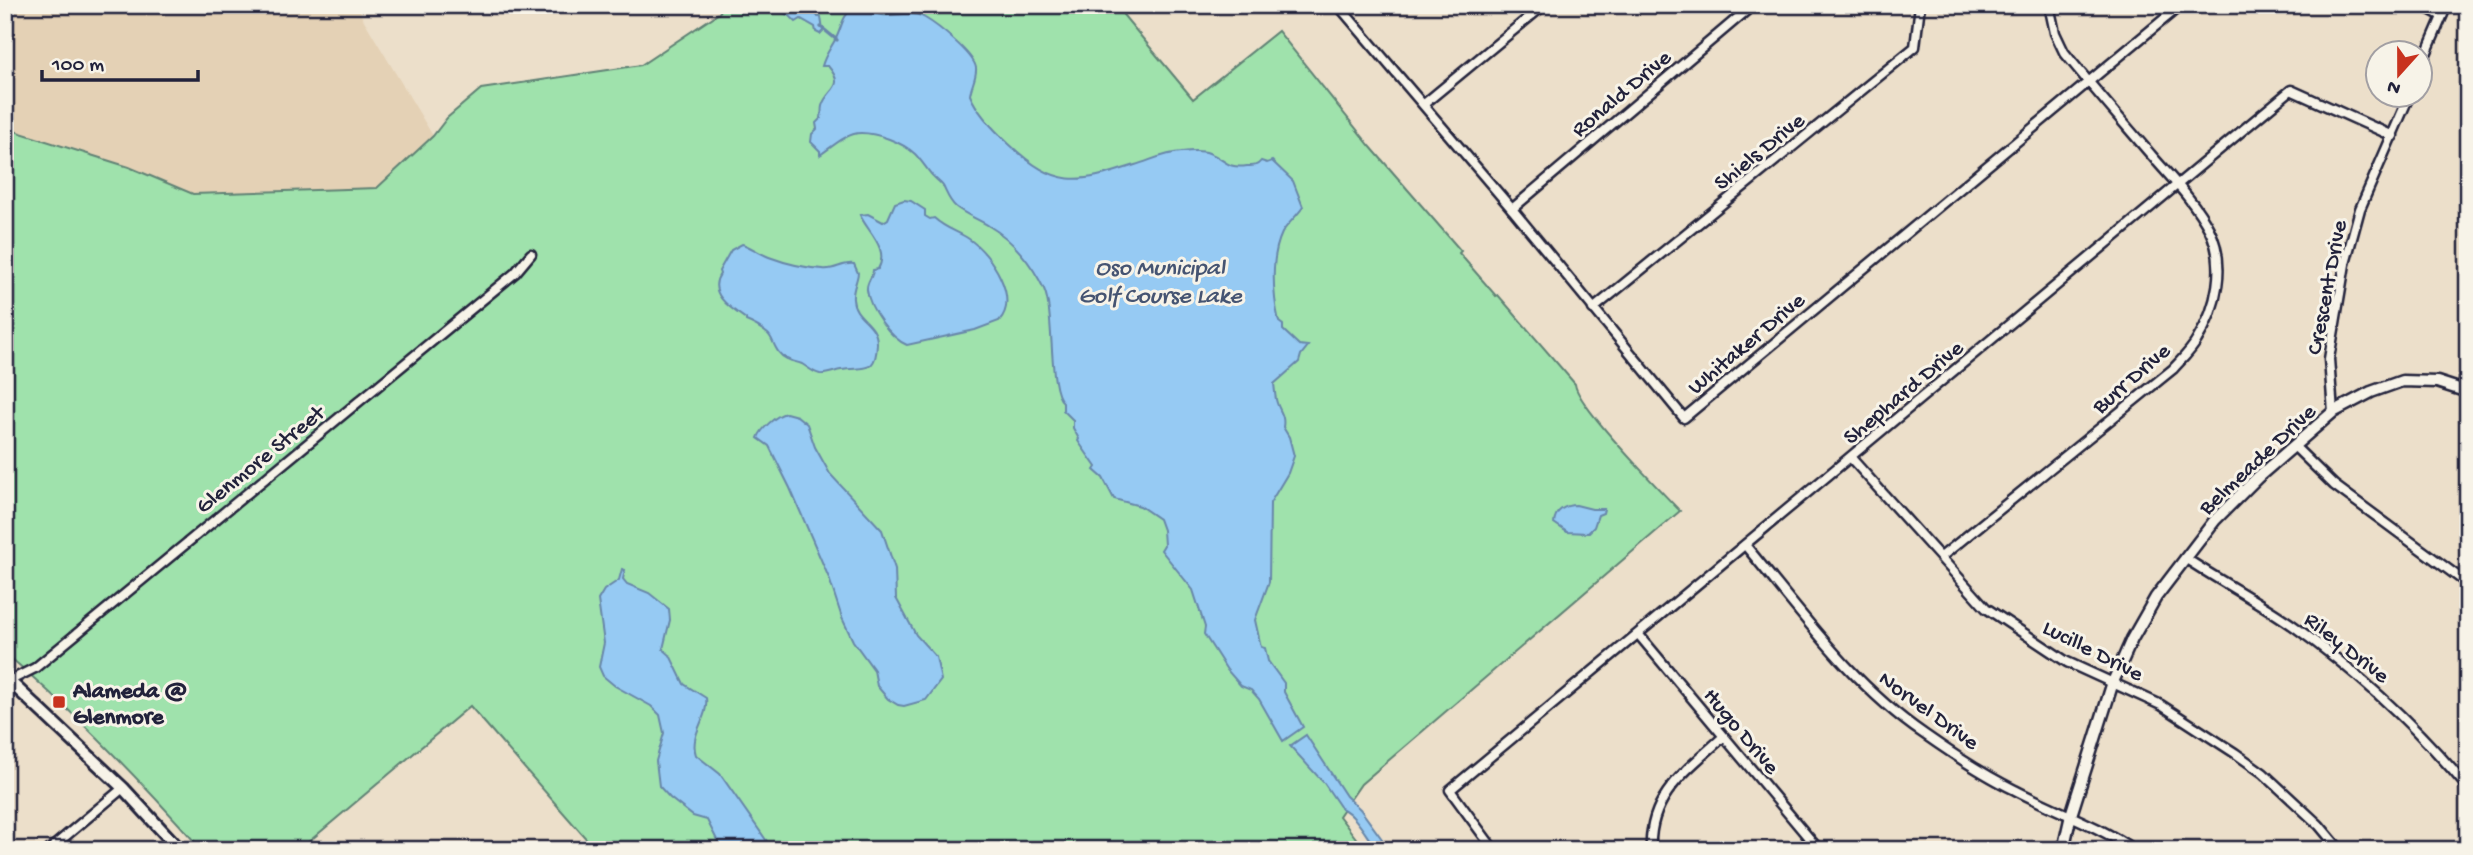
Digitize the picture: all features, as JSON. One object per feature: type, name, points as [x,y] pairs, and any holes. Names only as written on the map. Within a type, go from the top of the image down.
[{"type":"main road","points":[[7,680],[123,788],[180,850]]},
{"type":"street","name":"Whitaker Drive","points":[[1338,5],[1512,209],[1684,418],[2181,5]]},
{"type":"street","points":[[1424,104],[1544,5]]},
{"type":"street","name":"Ronald Drive","points":[[1512,209],[1752,5]]},
{"type":"street","name":"Shiels Drive","points":[[1593,309],[1915,47],[1920,5]]},
{"type":"street","name":"Burr Drive","points":[[1941,557],[2174,369],[2197,341],[2215,302],[2217,258],[2210,232],[2200,214],[2064,51],[2055,33],[2049,5]]},
{"type":"street","points":[[2421,5],[2442,16]]},
{"type":"street","points":[[2433,38],[2447,5]]},
{"type":"street","name":"Shephard Drive","points":[[1494,850],[1450,790],[2291,90],[2393,136]]},
{"type":"street","name":"Crescent Drive","points":[[2333,412],[2329,359],[2345,264],[2360,209],[2404,108]]},
{"type":"street","name":"Glenmore Street","points":[[7,680],[33,670],[516,273],[531,254]]},
{"type":"street","points":[[2465,391],[2468,362]]},
{"type":"street","name":"Belmeade Drive","points":[[2063,850],[2071,815],[2113,682],[2132,639],[2156,597],[2224,511],[2258,477],[2333,412],[2371,392],[2402,382],[2438,382],[2465,391]]},
{"type":"street","points":[[2295,447],[2334,485],[2468,584]]},
{"type":"street","name":"Lucille Drive","points":[[1851,458],[1986,608],[2067,662],[2161,705],[2263,773],[2319,825],[2340,850]]},
{"type":"street","name":"Norvel Drive","points":[[1745,545],[1849,669],[1882,703],[1924,735],[2014,790],[2112,835],[2134,850]]},
{"type":"street","name":"Riley Drive","points":[[2185,558],[2294,626],[2381,695],[2468,788]]},
{"type":"street","name":"Hugo Drive","points":[[1639,635],[1819,850]]},
{"type":"street","points":[[1651,850],[1655,815],[1665,793],[1723,737]]},
{"type":"street","points":[[49,850],[123,788]]},
{"type":"shaded area","points":[[5,5],[359,5],[362,17],[433,136],[377,188],[193,194],[129,167],[5,128]]},
{"type":"green space","points":[[724,5],[1115,5],[1193,99],[1278,31],[1370,146],[1461,251],[1459,253],[1575,384],[1579,395],[1604,428],[1680,511],[1361,784],[1339,816],[1365,850],[596,850],[470,706],[299,850],[202,850],[107,748],[5,653],[5,128],[129,167],[193,194],[377,188],[433,136],[447,118],[481,89],[641,65],[719,13]]},
{"type":"water","points":[[768,5],[811,5],[818,17],[821,17],[823,31],[820,34],[815,27],[801,19],[796,22]]},
{"type":"water","name":"Oso Municipal Golf Course Lake","points":[[855,7],[882,15],[920,15],[946,33],[974,62],[976,71],[970,95],[982,115],[998,134],[1026,159],[1055,175],[1082,179],[1169,154],[1203,151],[1230,165],[1240,167],[1272,161],[1293,181],[1303,207],[1284,230],[1278,243],[1274,265],[1275,300],[1283,330],[1299,345],[1308,346],[1299,362],[1274,384],[1283,427],[1294,456],[1288,473],[1270,503],[1269,582],[1255,620],[1261,647],[1265,648],[1268,661],[1284,683],[1284,692],[1303,727],[1283,741],[1259,699],[1251,690],[1241,686],[1227,670],[1204,634],[1205,627],[1193,590],[1161,550],[1164,545],[1159,519],[1140,506],[1114,499],[1078,441],[1073,420],[1063,410],[1063,402],[1055,383],[1050,315],[1044,289],[1028,262],[1014,245],[998,232],[956,207],[942,184],[915,154],[903,146],[889,139],[861,133],[850,135],[820,155],[820,151],[811,142],[812,134],[817,129],[816,123],[821,118],[824,100],[836,84],[833,73],[828,66],[822,66],[823,62],[844,18]]},
{"type":"water","points":[[911,201],[925,210],[925,216],[930,219],[934,218],[969,239],[994,265],[1005,289],[1005,311],[999,321],[975,330],[907,345],[881,322],[867,287],[873,270],[878,269],[881,262],[881,254],[876,240],[860,215],[868,214],[883,222],[888,219],[895,203]]},
{"type":"water","points":[[742,244],[769,257],[803,266],[831,269],[854,264],[858,273],[853,292],[854,306],[874,330],[876,337],[876,354],[871,365],[825,374],[815,372],[783,356],[768,334],[727,305],[716,288],[719,271],[731,250]]},
{"type":"water","points":[[786,413],[797,416],[807,424],[815,447],[830,474],[882,530],[895,569],[896,598],[916,635],[936,657],[941,680],[926,700],[904,706],[888,699],[877,686],[874,670],[853,641],[790,488],[769,446],[758,438],[769,423]]},
{"type":"water","points":[[1576,505],[1604,509],[1588,533],[1567,532],[1554,523],[1561,509]]},
{"type":"water","points":[[622,569],[625,570],[623,579],[627,584],[649,593],[669,609],[670,620],[663,649],[670,655],[684,684],[706,698],[705,712],[695,740],[696,755],[720,774],[773,850],[722,850],[707,820],[693,816],[659,786],[656,761],[664,733],[660,715],[651,706],[615,686],[603,676],[599,667],[604,643],[598,600],[604,590],[619,580]]},
{"type":"water","points":[[1306,735],[1346,796],[1360,809],[1390,850],[1377,850],[1356,821],[1341,808],[1324,783],[1290,746]]},
{"type":"waterway","points":[[821,27],[837,40]]},
{"type":"place","name":"Alameda @ Glenmore","points":[[59,702]]}]
